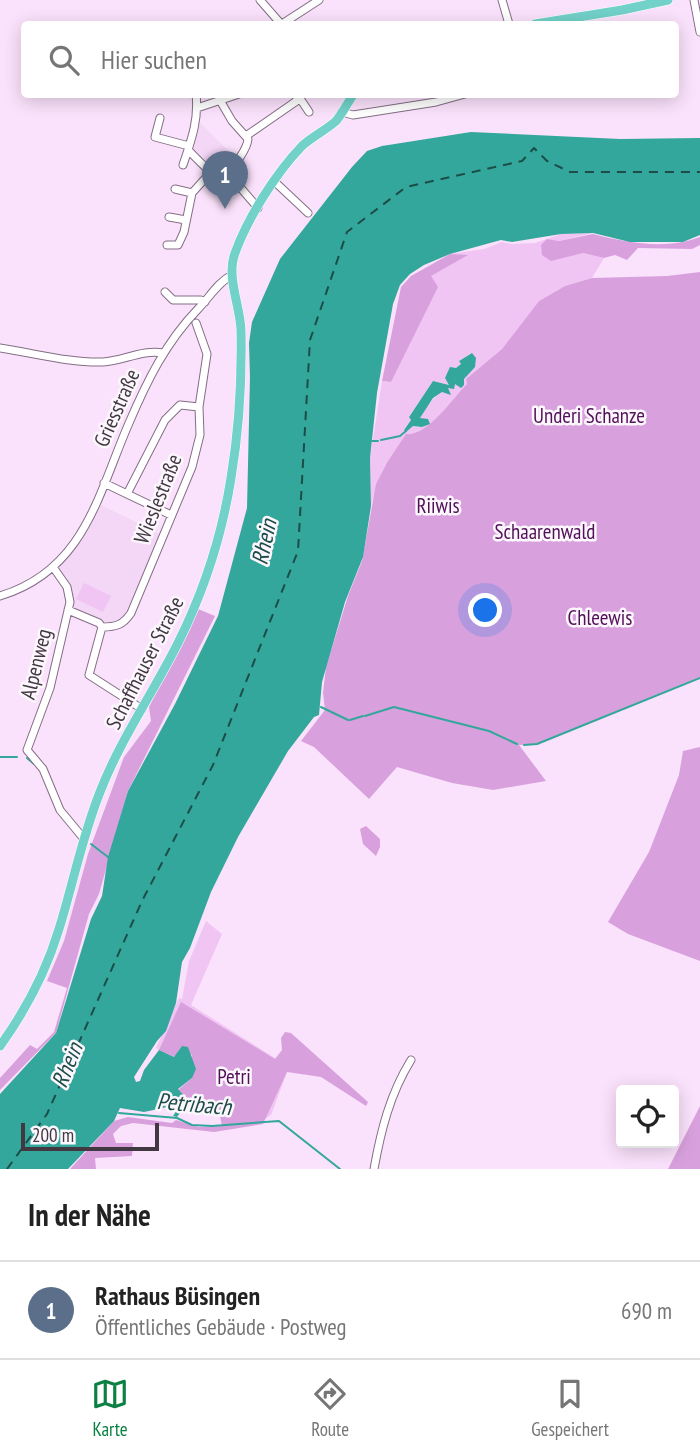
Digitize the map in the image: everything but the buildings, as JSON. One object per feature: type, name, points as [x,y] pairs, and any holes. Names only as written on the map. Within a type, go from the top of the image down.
[{"type":"main road","points":[[554,21],[668,0]]},
{"type":"main road","points":[[232,275],[236,248],[275,182],[302,147],[334,122],[350,98]]},
{"type":"main road","name":"Schaffhauser Straße","points":[[0,1046],[34,993],[59,929],[100,792],[178,643],[195,606],[213,555],[228,498],[236,438],[241,355],[240,313],[232,275]]},
{"type":"street","points":[[282,21],[319,0]]},
{"type":"street","points":[[502,0],[508,21]]},
{"type":"street","points":[[694,0],[700,32]]},
{"type":"street","points":[[264,1],[277,21]]},
{"type":"street","points":[[183,165],[196,125],[196,98]]},
{"type":"street","points":[[197,108],[230,98]]},
{"type":"street","points":[[246,136],[296,98]]},
{"type":"street","points":[[298,98],[309,112]]},
{"type":"street","points":[[342,112],[353,115],[434,98]]},
{"type":"street","points":[[221,102],[232,121],[246,136],[248,143],[232,171],[233,179],[258,208]]},
{"type":"street","points":[[160,118],[155,137],[188,148],[211,172],[220,178],[233,179]]},
{"type":"street","points":[[167,245],[178,245],[184,232],[192,193],[211,172]]},
{"type":"street","points":[[275,182],[308,213]]},
{"type":"street","points":[[175,189],[192,193]]},
{"type":"street","points":[[169,217],[186,220]]},
{"type":"street","name":"Griesstraße","points":[[0,596],[38,579],[64,557],[84,531],[128,424],[163,353],[177,332],[223,280],[232,275]]},
{"type":"street","points":[[165,292],[173,300],[205,302]]},
{"type":"street","name":"Wieslestraße","points":[[102,627],[125,623],[192,467],[200,435],[199,407],[207,354],[196,323]]},
{"type":"street","points":[[0,348],[102,362],[153,352],[163,353]]},
{"type":"street","points":[[127,494],[165,420],[180,405],[199,407]]},
{"type":"street","points":[[104,483],[171,515]]},
{"type":"street","name":"Alpenweg","points":[[53,567],[69,594],[68,610],[48,696],[27,750],[43,769],[60,810],[84,839]]},
{"type":"street","points":[[68,610],[99,623],[102,627],[89,675],[142,709]]},
{"type":"street","points":[[374,1169],[382,1126],[397,1086],[411,1060]]},
{"type":"shaded area","points":[[199,122],[237,159],[230,169],[229,177],[223,177],[192,147]]},
{"type":"shaded area","points":[[99,504],[160,534],[121,623],[107,625],[72,607],[72,592],[58,569],[85,532]]},
{"type":"green space","points":[[593,233],[559,241],[547,239],[604,258],[592,278],[565,286],[539,301],[502,349],[466,379],[467,384],[439,416],[423,430],[406,435],[385,469],[371,506],[370,458],[382,381],[391,382],[430,276],[466,256],[450,254],[484,249],[502,242],[535,243],[561,234]],"holes":[[[471,353],[464,379],[428,405],[420,419],[422,427],[404,429],[411,420],[409,416],[433,381],[449,385],[456,368],[461,364],[459,361]]]},
{"type":"green space","points":[[593,234],[660,244],[700,237],[700,245],[692,249],[638,248],[627,260],[615,255],[604,258],[583,253],[551,261],[542,255],[541,245],[547,239],[559,241]]},
{"type":"green space","points":[[450,254],[468,255],[431,276],[438,287],[391,382],[382,381],[401,287],[411,276]]},
{"type":"green space","name":"Schaarenwald","points":[[700,272],[700,677],[537,744],[519,745],[546,781],[493,790],[452,783],[397,767],[369,799],[314,747],[301,741],[325,710],[323,693],[326,667],[362,561],[376,484],[388,461],[406,434],[422,430],[431,423],[467,384],[466,379],[502,349],[539,301],[565,286],[592,278],[667,276]]},
{"type":"green space","points":[[84,583],[111,596],[103,612],[76,599]]},
{"type":"green space","points":[[198,609],[215,616],[128,791],[99,894],[89,914],[56,1033],[0,1090],[0,1078],[30,1045],[37,1049],[54,1032],[67,988],[47,981],[64,941],[88,854],[124,757],[151,721],[149,707]]},
{"type":"green space","points":[[700,747],[700,961],[628,934],[608,922],[649,852],[679,775],[683,751]]},
{"type":"green space","points":[[366,826],[380,839],[376,856],[363,844],[360,829]]},
{"type":"green space","name":"Petri","points":[[206,921],[222,934],[191,1005],[289,1067],[271,1115],[259,1123],[156,1048],[179,998],[182,999],[189,961]]},
{"type":"green space","name":"Petri","points":[[181,1002],[275,1059],[282,1050],[281,1038],[285,1032],[291,1033],[368,1102],[366,1106],[321,1077],[287,1072],[263,1124],[214,1132],[133,1123],[121,1126],[113,1134],[116,1143],[133,1143],[132,1156],[95,1158],[96,1169],[70,1169],[114,1121],[128,1117],[172,1123],[176,1120],[199,1127],[222,1126],[220,1116],[185,1101],[178,1090],[192,1078],[192,1055],[181,1047],[175,1057],[159,1050]]},
{"type":"green space","points":[[700,1106],[700,1169],[668,1169]]},
{"type":"water","name":"Rhein","points":[[471,132],[620,139],[700,138],[700,235],[683,242],[630,242],[593,233],[561,234],[512,242],[501,240],[450,254],[424,265],[400,285],[393,304],[377,393],[370,458],[371,506],[363,557],[345,602],[322,682],[319,715],[314,717],[288,751],[238,837],[211,892],[182,962],[176,1003],[166,1031],[134,1077],[136,1082],[140,1081],[144,1070],[159,1050],[174,1057],[182,1046],[188,1047],[196,1069],[192,1078],[178,1089],[185,1097],[186,1105],[177,1117],[173,1116],[177,1110],[172,1106],[144,1112],[120,1108],[114,1121],[68,1169],[0,1169],[0,1094],[56,1033],[91,919],[102,896],[108,857],[128,791],[218,616],[247,508],[249,343],[252,322],[280,259],[367,151],[382,146]]},
{"type":"water","points":[[472,353],[476,358],[475,367],[464,379],[464,385],[461,388],[455,384],[454,389],[448,388],[451,395],[442,392],[433,398],[420,418],[428,419],[430,424],[413,426],[406,432],[404,430],[411,420],[409,417],[433,381],[449,385],[445,378],[450,367],[456,368],[461,364],[459,361]]},
{"type":"waterway","points":[[381,440],[400,436],[406,431]]},
{"type":"waterway","points":[[372,441],[378,441]]},
{"type":"waterway","points":[[524,745],[537,744],[700,678]]},
{"type":"waterway","points":[[321,707],[348,720]]},
{"type":"waterway","points":[[365,716],[394,707],[489,731],[517,744]]},
{"type":"waterway","points":[[350,720],[363,716]]},
{"type":"waterway","points":[[0,757],[17,757]]},
{"type":"waterway","points":[[27,758],[34,764]]},
{"type":"waterway","points":[[91,844],[108,857]]},
{"type":"waterway","name":"Petribach","points":[[119,1113],[177,1118],[192,1125],[279,1121],[340,1169]]},
{"type":"ferry route","points":[[7,1169],[47,1114],[142,901],[213,765],[298,551],[310,340],[347,232],[406,187],[522,161],[534,148],[547,161],[570,172],[700,172]]},
{"type":"place","name":"Rathaus Büsingen","points":[[225,209]]},
{"type":"park label","name":"Underi Schanze","points":[[589,416]]},
{"type":"park label","name":"Riiwis","points":[[438,506]]},
{"type":"park label","name":"Chleewis","points":[[600,618]]}]
